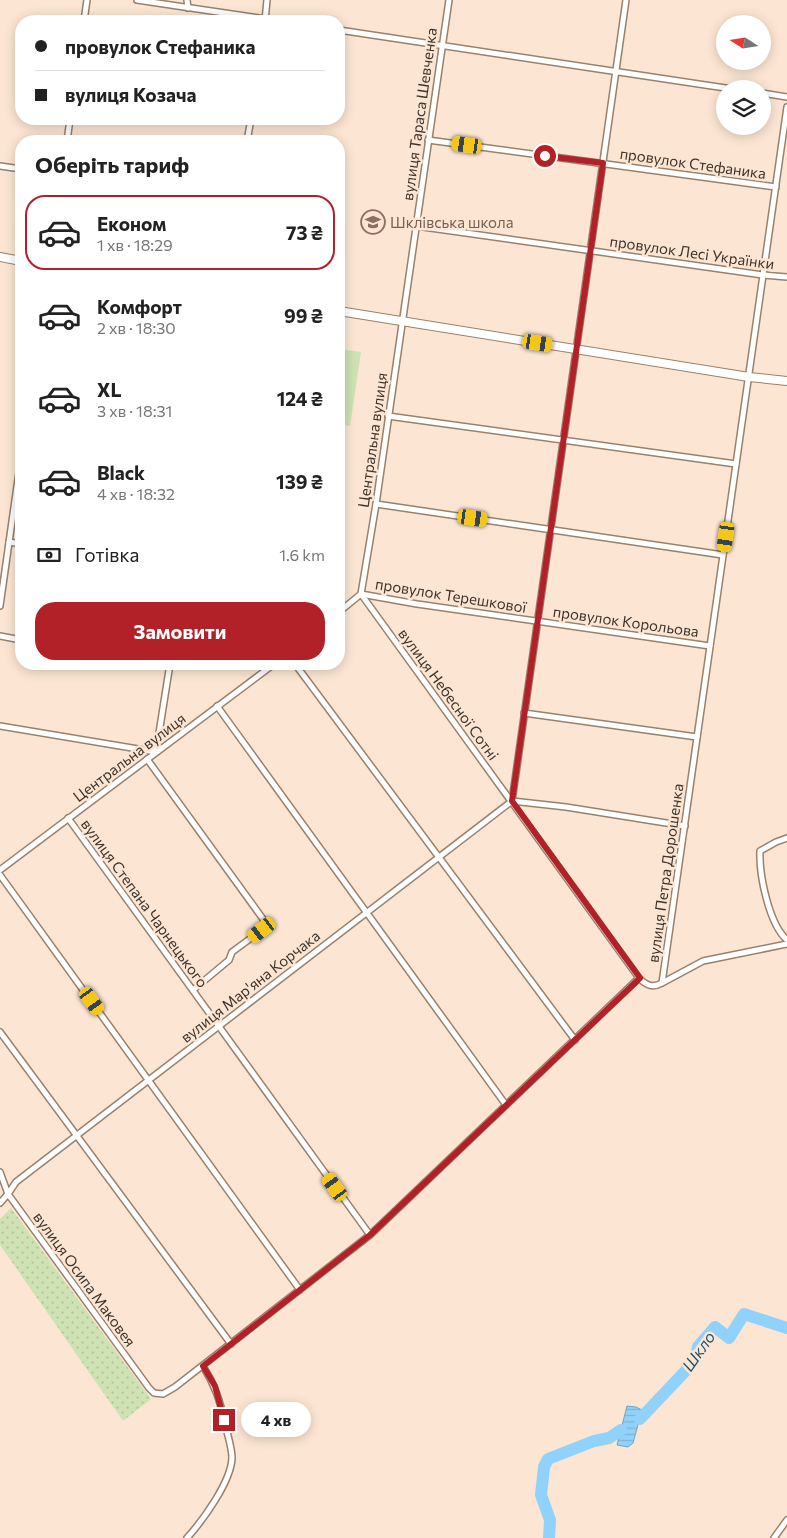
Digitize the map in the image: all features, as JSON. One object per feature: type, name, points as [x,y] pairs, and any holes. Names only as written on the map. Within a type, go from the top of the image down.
[{"type":"street","points":[[85,15],[87,0]]},
{"type":"street","points":[[137,0],[233,15]]},
{"type":"street","points":[[187,0],[188,8]]},
{"type":"street","points":[[265,15],[266,0]]},
{"type":"street","name":"вулиця Тараса Шевченка","points":[[402,322],[449,0]]},
{"type":"street","points":[[626,0],[512,801],[566,807],[684,826]]},
{"type":"street","points":[[345,31],[716,87]]},
{"type":"street","points":[[771,94],[787,97]]},
{"type":"street","name":"вулиця Петра Дорошенка","points":[[158,1394],[163,1394],[175,1388],[370,1235],[640,978],[645,984],[651,986],[657,986],[662,983],[787,107]]},
{"type":"street","name":"провулок Стефаника","points":[[428,140],[776,187]]},
{"type":"street","points":[[0,166],[15,168]]},
{"type":"street","name":"провулок Лесі Українки","points":[[416,226],[787,277]]},
{"type":"street","points":[[0,258],[15,260]]},
{"type":"street","points":[[345,313],[787,382]]},
{"type":"street","name":"Центральна вулиця","points":[[361,594],[402,322]]},
{"type":"street","points":[[388,416],[736,464]]},
{"type":"street","points":[[0,606],[15,500]]},
{"type":"street","points":[[376,504],[723,555]]},
{"type":"street","points":[[9,542],[15,543]]},
{"type":"street","points":[[345,607],[361,594]]},
{"type":"street","name":"провулок Терешкової","points":[[361,594],[538,621]]},
{"type":"street","name":"вулиця Небесної Сотні","points":[[361,594],[640,978]]},
{"type":"street","name":"провулок Корольова","points":[[538,621],[710,646]]},
{"type":"street","points":[[0,636],[15,639]]},
{"type":"street","points":[[0,726],[156,752],[169,670]]},
{"type":"street","name":"Центральна вулиця","points":[[0,870],[266,670]]},
{"type":"street","points":[[299,670],[575,1040]]},
{"type":"street","points":[[217,706],[506,1105]]},
{"type":"street","points":[[524,713],[697,736]]},
{"type":"street","points":[[147,759],[263,919],[264,923],[262,930],[232,952],[229,960],[193,990]]},
{"type":"street","name":"вулиця Мар'яна Корчака","points":[[0,1203],[16,1182],[512,801]]},
{"type":"street","name":"вулиця Степана Чарнецького","points":[[68,818],[370,1235]]},
{"type":"street","points":[[787,838],[760,851],[760,864],[766,898],[781,934],[787,940]]},
{"type":"street","points":[[0,875],[300,1290]]},
{"type":"street","points":[[662,983],[703,961],[787,944]]},
{"type":"street","points":[[0,1032],[231,1344]]},
{"type":"street","name":"вулиця Осипа Маковея","points":[[0,1172],[8,1194],[149,1388],[158,1394]]},
{"type":"street","points":[[187,1538],[209,1509],[227,1480],[232,1457],[220,1401],[215,1386],[203,1366]]},
{"type":"street","points":[[774,1538],[787,1520]]},
{"type":"green space","points":[[345,350],[361,352],[350,426],[345,425]]},
{"type":"green space","points":[[11,1208],[151,1399],[123,1421],[0,1245],[0,1219]]},
{"type":"water","points":[[627,1406],[642,1410],[633,1443],[628,1447],[617,1445]]},
{"type":"waterway","name":"Шкло","points":[[640,1419],[693,1363],[698,1347],[715,1327],[729,1338],[744,1314],[787,1328]]},
{"type":"waterway","name":"Шкло","points":[[549,1538],[550,1520],[541,1495],[544,1467],[548,1459],[594,1441],[609,1438],[621,1430]]},
{"type":"place","name":"Шклівська школа","points":[[373,222]]},
{"type":"route","points":[[224,1420],[215,1386],[203,1366],[370,1235],[640,978],[512,801],[603,163],[545,156]]}]
